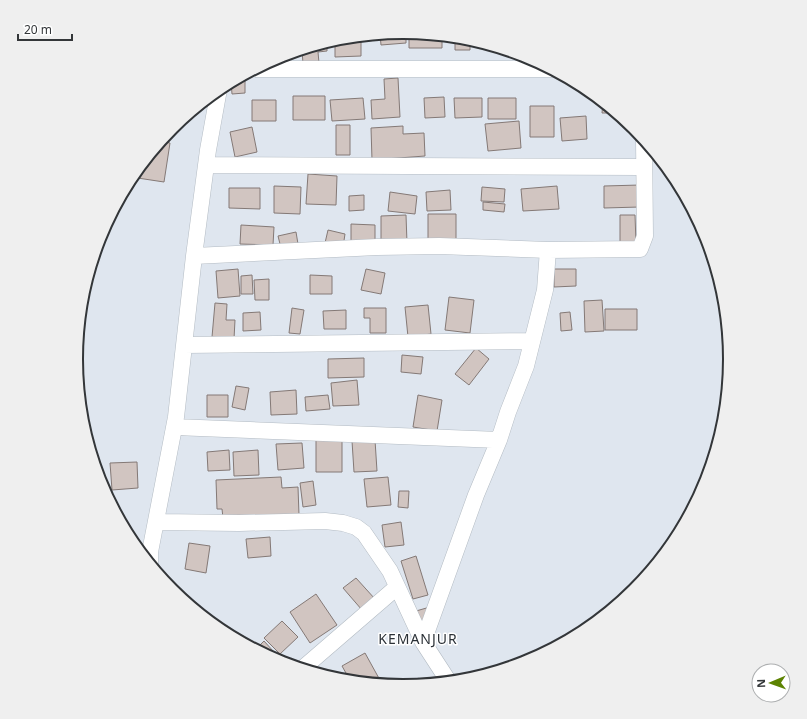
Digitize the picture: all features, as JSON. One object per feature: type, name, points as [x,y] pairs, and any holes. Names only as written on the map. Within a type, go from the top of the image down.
[{"type":"street","points":[[268,69],[539,69]]},
{"type":"street","points":[[150,556],[175,427],[194,256],[206,165],[217,98]]},
{"type":"street","points":[[194,256],[377,247],[439,246],[548,250],[640,249],[645,236],[644,148]]},
{"type":"street","points":[[206,165],[643,166]]},
{"type":"street","points":[[423,642],[476,495],[500,440],[508,412],[526,366],[545,290],[548,250]]},
{"type":"street","points":[[184,345],[532,341]]},
{"type":"street","points":[[175,427],[500,440]]},
{"type":"street","points":[[157,522],[239,523],[325,521],[343,523],[356,527],[364,533],[390,571],[423,642],[446,677]]},
{"type":"street","points":[[307,665],[397,587]]},
{"type":"building","points":[[406,39],[406,43],[381,45],[381,40]]},
{"type":"building","points":[[409,39],[442,42],[442,48],[409,48]]},
{"type":"building","points":[[361,42],[361,56],[335,57],[335,46]]},
{"type":"building","points":[[455,43],[470,46],[470,50],[455,50]]},
{"type":"building","points":[[327,48],[327,51],[318,52],[319,63],[303,64],[302,55]]},
{"type":"building","points":[[398,78],[400,117],[372,119],[371,100],[385,99],[384,79]]},
{"type":"building","points":[[245,81],[245,93],[232,94],[232,89]]},
{"type":"building","points":[[293,96],[325,96],[325,120],[293,120]]},
{"type":"building","points":[[444,97],[445,117],[425,118],[424,98]]},
{"type":"building","points":[[363,98],[365,119],[332,121],[330,100]]},
{"type":"building","points":[[454,98],[482,98],[482,117],[455,118]]},
{"type":"building","points":[[488,98],[516,98],[516,119],[488,119]]},
{"type":"building","points":[[252,100],[276,100],[276,121],[252,121]]},
{"type":"building","points":[[530,106],[554,106],[554,137],[530,137]]},
{"type":"building","points":[[602,108],[608,113],[602,113]]},
{"type":"building","points":[[586,116],[587,139],[562,141],[560,118]]},
{"type":"building","points":[[519,121],[521,148],[488,151],[485,124]]},
{"type":"building","points":[[336,125],[350,125],[350,155],[336,155]]},
{"type":"building","points":[[403,126],[403,134],[424,133],[425,156],[372,160],[371,128]]},
{"type":"building","points":[[252,127],[257,152],[235,157],[230,132]]},
{"type":"building","points":[[168,143],[170,143],[164,182],[139,178],[149,164]]},
{"type":"building","points":[[308,174],[337,176],[336,205],[306,204]]},
{"type":"building","points":[[640,185],[640,207],[604,208],[604,186]]},
{"type":"building","points":[[274,186],[301,187],[300,214],[274,213]]},
{"type":"building","points":[[557,186],[559,209],[523,211],[521,189]]},
{"type":"building","points":[[482,187],[505,189],[504,202],[481,201]]},
{"type":"building","points":[[229,188],[260,188],[260,209],[229,208]]},
{"type":"building","points":[[450,190],[451,210],[427,211],[426,192]]},
{"type":"building","points":[[390,192],[417,196],[415,214],[388,211]]},
{"type":"building","points":[[364,195],[364,210],[349,211],[349,196]]},
{"type":"building","points":[[483,202],[505,204],[504,212],[483,210]]},
{"type":"building","points":[[428,214],[456,214],[456,239],[428,239]]},
{"type":"building","points":[[406,215],[407,243],[381,243],[381,216]]},
{"type":"building","points":[[620,215],[635,215],[636,243],[620,244]]},
{"type":"building","points":[[351,224],[375,225],[375,245],[351,245]]},
{"type":"building","points":[[241,225],[274,227],[273,245],[240,244]]},
{"type":"building","points":[[328,230],[345,234],[343,247],[325,243]]},
{"type":"building","points":[[296,232],[298,244],[281,248],[278,236]]},
{"type":"building","points":[[238,269],[240,296],[218,298],[216,271]]},
{"type":"building","points":[[366,269],[385,273],[381,294],[361,290]]},
{"type":"building","points":[[554,269],[576,269],[576,286],[554,287]]},
{"type":"building","points":[[252,275],[253,294],[241,294],[241,276]]},
{"type":"building","points":[[310,275],[332,276],[332,294],[310,294]]},
{"type":"building","points":[[269,279],[269,300],[255,300],[254,280]]},
{"type":"building","points":[[449,297],[474,300],[470,333],[445,330]]},
{"type":"building","points":[[602,300],[604,331],[585,332],[584,301]]},
{"type":"building","points":[[215,303],[227,304],[226,320],[235,320],[234,339],[212,337]]},
{"type":"building","points":[[428,305],[431,334],[408,337],[405,307]]},
{"type":"building","points":[[292,308],[304,310],[300,334],[289,333]]},
{"type":"building","points":[[364,308],[386,308],[386,333],[370,333],[370,318],[364,318]]},
{"type":"building","points":[[605,309],[637,309],[637,330],[605,330]]},
{"type":"building","points":[[346,310],[346,329],[324,329],[323,311]]},
{"type":"building","points":[[260,312],[261,330],[243,331],[243,313]]},
{"type":"building","points":[[570,312],[572,330],[561,331],[560,313]]},
{"type":"building","points":[[476,348],[489,359],[469,385],[455,374]]},
{"type":"building","points":[[402,355],[423,357],[421,374],[401,372]]},
{"type":"building","points":[[364,358],[364,377],[328,378],[328,359]]},
{"type":"building","points":[[357,380],[359,405],[333,406],[331,383]]},
{"type":"building","points":[[236,386],[249,388],[245,410],[232,407]]},
{"type":"building","points":[[296,390],[297,414],[271,415],[270,392]]},
{"type":"building","points":[[207,395],[228,395],[228,417],[207,417]]},
{"type":"building","points":[[328,395],[330,409],[306,411],[305,397]]},
{"type":"building","points":[[418,395],[442,400],[437,431],[413,427]]},
{"type":"building","points":[[316,440],[342,440],[342,472],[316,472]]},
{"type":"building","points":[[375,440],[377,471],[354,472],[352,441]]},
{"type":"building","points":[[302,443],[304,468],[278,470],[276,444]]},
{"type":"building","points":[[229,450],[230,470],[208,471],[207,452]]},
{"type":"building","points":[[258,450],[259,475],[234,476],[233,452]]},
{"type":"building","points":[[137,462],[138,488],[112,490],[110,463]]},
{"type":"building","points":[[281,477],[282,488],[298,487],[299,515],[223,518],[222,509],[217,509],[216,480]]},
{"type":"building","points":[[388,477],[391,505],[367,507],[364,479]]},
{"type":"building","points":[[313,481],[316,505],[303,507],[300,483]]},
{"type":"building","points":[[399,491],[409,491],[408,508],[398,507]]},
{"type":"building","points":[[401,522],[404,545],[385,547],[382,525]]},
{"type":"building","points":[[270,537],[271,556],[248,558],[246,539]]},
{"type":"building","points":[[189,543],[210,546],[206,573],[185,569]]},
{"type":"building","points":[[416,556],[428,595],[413,599],[401,561]]},
{"type":"building","points":[[356,578],[375,599],[362,610],[343,588]]},
{"type":"building","points":[[316,594],[337,625],[310,643],[290,612]]},
{"type":"building","points":[[430,607],[433,621],[420,624],[416,611]]},
{"type":"building","points":[[282,621],[298,637],[280,654],[264,638]]},
{"type":"building","points":[[264,641],[275,653],[262,647],[259,646]]},
{"type":"building","points":[[365,653],[379,679],[347,675],[342,666]]},
{"type":"district","name":"KEMANJUR","points":[[418,638]]}]
